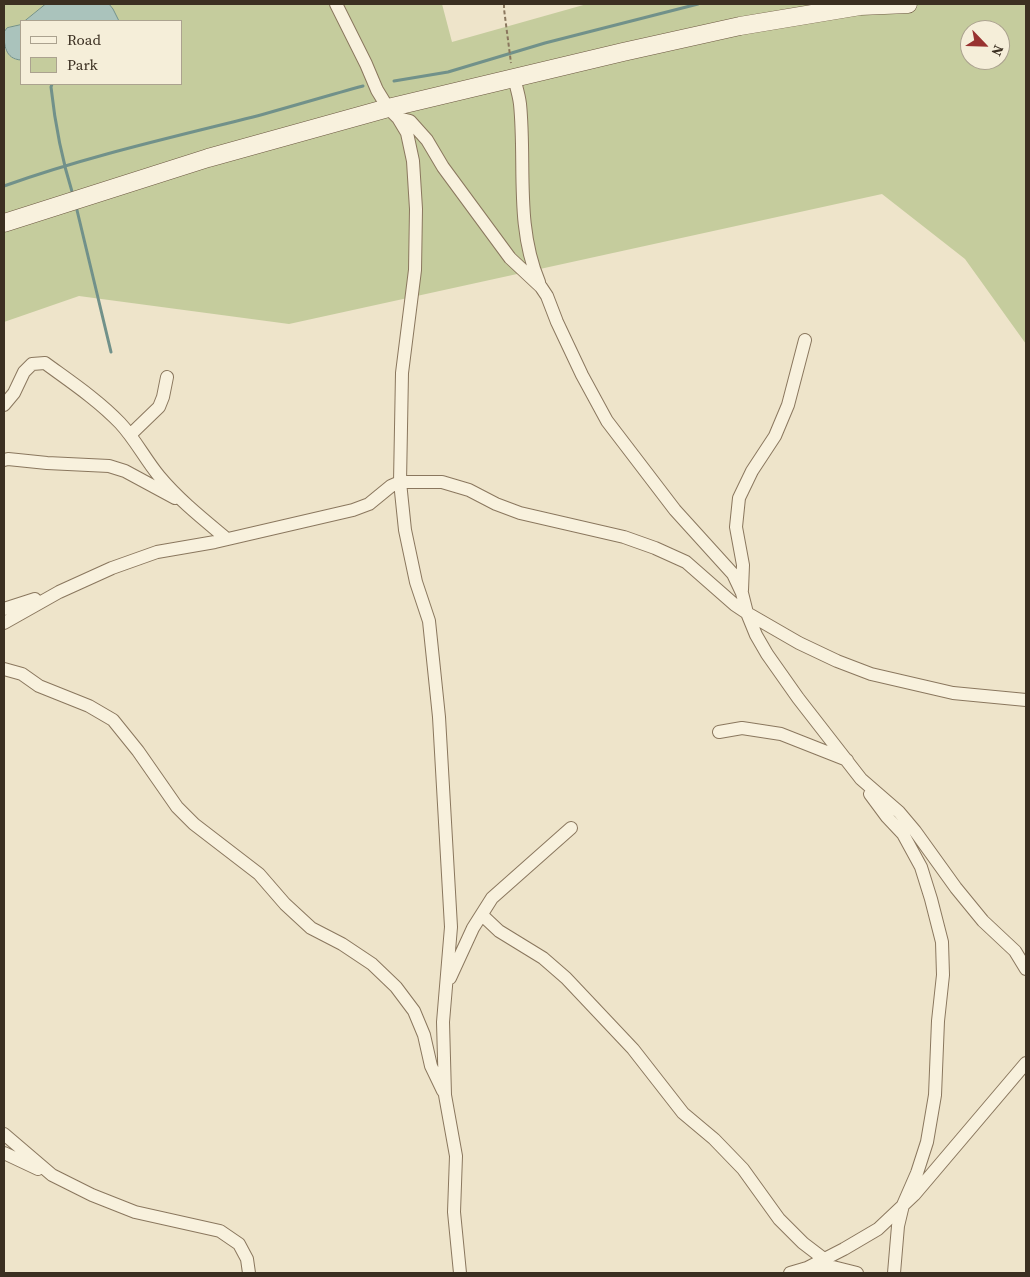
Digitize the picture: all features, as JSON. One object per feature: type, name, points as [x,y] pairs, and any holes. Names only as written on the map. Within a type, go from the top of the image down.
[{"type":"main road","points":[[4,223],[208,158],[393,113],[514,78],[740,26],[860,6],[908,4]]},
{"type":"street","points":[[336,4],[377,90],[407,133],[413,161],[416,209],[415,270],[402,373],[400,482],[405,530],[416,582],[429,621],[439,717],[451,927],[443,1022],[445,1095],[456,1156],[454,1212],[460,1273]]},
{"type":"street","points":[[514,78],[520,102],[522,206],[534,271],[582,375],[608,421],[675,510],[733,574],[742,593],[747,613],[756,635],[766,654],[847,760],[887,817],[903,834],[921,867],[942,942],[943,975],[938,1021],[934,1095],[927,1142],[898,1226],[894,1273]]},
{"type":"street","points":[[393,113],[410,121],[427,140],[443,167],[510,258],[541,287]]},
{"type":"street","points":[[742,593],[743,565],[736,527],[739,498],[752,471],[775,436],[788,405],[805,340]]},
{"type":"street","points":[[4,405],[14,393],[24,372],[32,364],[45,363],[100,404],[121,424],[158,475],[182,501],[227,539]]},
{"type":"street","points":[[130,435],[159,406],[164,398],[167,377]]},
{"type":"street","points":[[4,460],[109,466],[126,471],[182,501]]},
{"type":"street","points":[[4,623],[59,592],[112,568],[157,552],[227,539],[352,510],[369,504],[391,486],[400,482],[442,482],[470,490],[520,514],[624,537],[655,548],[686,562],[735,605],[747,613],[799,643],[837,661],[871,674],[953,693],[1026,700]]},
{"type":"street","points":[[4,609],[59,592]]},
{"type":"street","points":[[4,669],[22,674],[40,686],[89,706],[113,720],[138,751],[177,807],[194,824],[258,874],[285,904],[311,928],[342,944],[378,970],[396,987],[414,1011],[424,1036],[431,1066],[445,1095]]},
{"type":"street","points":[[719,732],[742,728],[781,734],[847,760]]},
{"type":"street","points":[[861,779],[910,824],[956,888],[983,921],[1014,950],[1026,969]]},
{"type":"street","points":[[446,987],[473,928],[492,898],[571,828]]},
{"type":"street","points":[[482,915],[499,931],[543,958],[566,978],[633,1049],[683,1113],[714,1139],[743,1169],[779,1219],[803,1243],[824,1259]]},
{"type":"street","points":[[790,1273],[807,1268],[878,1229],[904,1205],[1026,1063]]},
{"type":"street","points":[[4,1134],[52,1175]]},
{"type":"street","points":[[4,1153],[92,1195],[135,1212],[220,1231],[240,1244],[247,1259],[248,1273]]},
{"type":"street","points":[[807,1268],[833,1267],[857,1273]]},
{"type":"path","points":[[504,4],[514,78]]},
{"type":"green space","points":[[4,4],[46,4],[26,20],[20,20],[20,25],[7,28],[4,32]]},
{"type":"green space","points":[[109,4],[442,4],[452,42],[587,4],[1026,4],[1026,344],[965,259],[882,194],[289,324],[79,296],[4,322],[4,46],[10,56],[20,60],[20,85],[182,85],[182,20],[118,20]]},
{"type":"water","points":[[46,4],[109,4],[118,20],[26,20]]},
{"type":"water","points":[[20,25],[20,60],[12,57],[7,51],[4,42],[4,32],[7,28]]},
{"type":"waterway","points":[[394,81],[448,72],[545,43],[698,4]]},
{"type":"waterway","points":[[52,85],[59,142],[73,195]]},
{"type":"waterway","points":[[4,186],[96,157],[253,117],[363,86]]},
{"type":"waterway","points":[[76,206],[111,352]]}]
